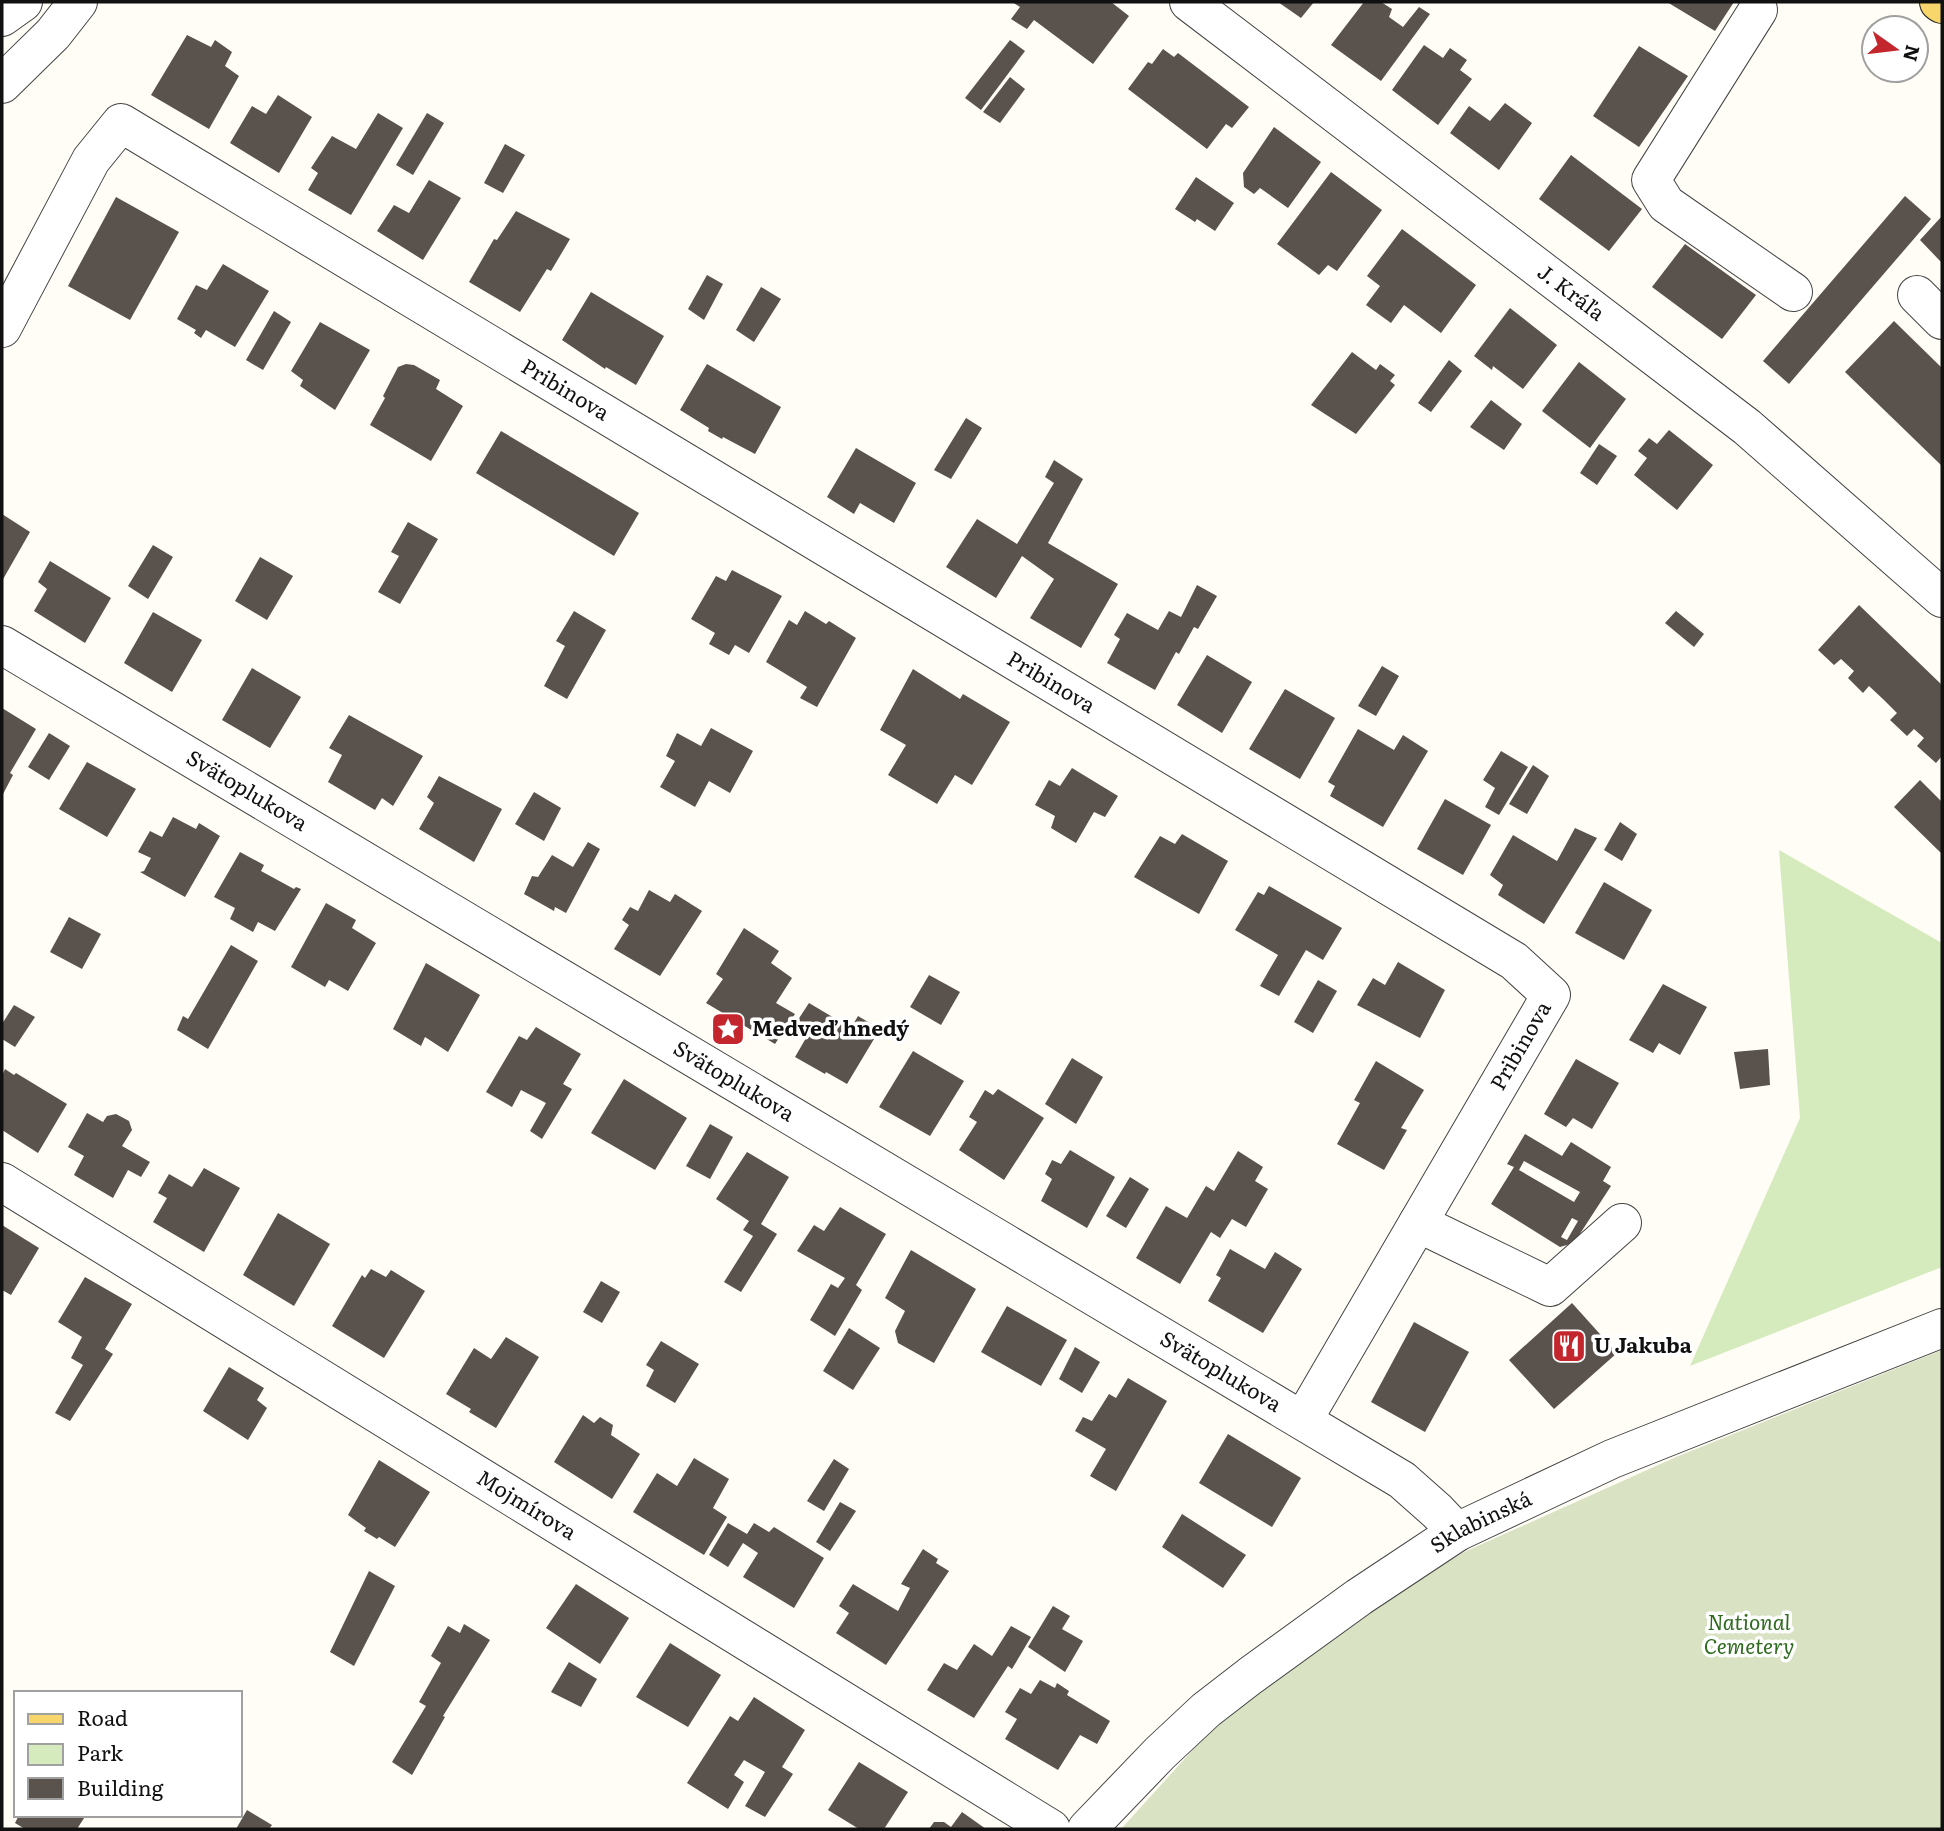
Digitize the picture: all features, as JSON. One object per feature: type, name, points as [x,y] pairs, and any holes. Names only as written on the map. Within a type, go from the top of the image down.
[{"type":"street","points":[[2,17],[23,2]]},
{"type":"street","points":[[2,84],[53,34],[78,2]]},
{"type":"street","name":"J. Kráľa","points":[[1189,2],[1747,427],[1942,598]]},
{"type":"street","points":[[1758,10],[1651,180],[1666,204],[1793,292]]},
{"type":"street","name":"Pribinova","points":[[2,328],[91,160],[121,123],[1514,961],[1551,995],[1303,1420]]},
{"type":"street","name":"Svätoplukova","points":[[2,645],[1402,1480],[1457,1532]]},
{"type":"street","name":"Mojmírova","points":[[2,1182],[1051,1829]]},
{"type":"street","points":[[1418,1223],[1550,1287],[1622,1223]]},
{"type":"street","name":"Sklabinská","points":[[1087,1829],[1160,1753],[1206,1710],[1359,1597],[1457,1532],[1612,1459],[1942,1328]]},
{"type":"green space","points":[[1779,850],[1942,943],[1942,1267],[1690,1366],[1800,1118]]},
{"type":"green space","name":"National Cemetery","points":[[1942,1350],[1942,1829],[1121,1829],[1209,1732],[1366,1610],[1462,1553],[1676,1457]]},
{"type":"building","points":[[1012,2],[1111,2],[1129,16],[1093,64],[1034,20],[1027,29],[1011,19],[1020,7]]},
{"type":"building","points":[[1278,2],[1314,2],[1301,18]]},
{"type":"building","points":[[1364,2],[1381,2],[1392,9],[1389,17],[1403,27],[1419,7],[1430,14],[1381,81],[1331,45]]},
{"type":"building","points":[[1667,2],[1734,2],[1715,31]]},
{"type":"building","points":[[187,35],[211,47],[215,40],[232,52],[225,66],[239,76],[209,129],[151,95]]},
{"type":"building","points":[[1010,40],[1025,51],[981,110],[965,98]]},
{"type":"building","points":[[1424,45],[1443,58],[1450,48],[1467,60],[1460,70],[1472,79],[1438,125],[1392,90]]},
{"type":"building","points":[[1639,46],[1688,76],[1639,147],[1593,116]]},
{"type":"building","points":[[1163,49],[1174,57],[1178,53],[1249,107],[1232,128],[1226,124],[1207,149],[1128,89],[1148,62],[1152,64]]},
{"type":"building","points":[[1010,77],[1025,89],[1000,123],[983,112]]},
{"type":"building","points":[[278,95],[312,117],[279,173],[230,143],[252,106],[266,114]]},
{"type":"building","points":[[1505,103],[1532,123],[1499,170],[1450,133],[1469,106],[1490,121]]},
{"type":"building","points":[[378,113],[403,128],[351,215],[308,190],[318,173],[311,168],[332,136],[356,149]]},
{"type":"building","points":[[427,113],[444,123],[413,175],[396,165]]},
{"type":"building","points":[[1274,127],[1321,162],[1288,208],[1260,188],[1254,194],[1244,187],[1243,173]]},
{"type":"building","points":[[505,144],[525,155],[503,193],[484,183]]},
{"type":"building","points":[[1571,155],[1642,209],[1609,251],[1539,199]]},
{"type":"building","points":[[1331,172],[1382,210],[1337,271],[1328,265],[1319,275],[1277,244]]},
{"type":"building","points":[[1196,177],[1234,203],[1215,231],[1175,209]]},
{"type":"building","points":[[429,180],[461,198],[423,260],[377,231],[394,205],[409,213]]},
{"type":"building","points":[[1905,196],[1931,219],[1789,384],[1763,361]]},
{"type":"building","points":[[116,197],[179,232],[130,320],[68,286]]},
{"type":"building","points":[[516,211],[570,239],[551,271],[547,269],[520,312],[469,282],[494,239],[497,240]]},
{"type":"building","points":[[1942,216],[1942,263],[1920,240]]},
{"type":"building","points":[[1402,229],[1476,285],[1441,333],[1404,305],[1391,323],[1366,305],[1380,286],[1367,276]]},
{"type":"building","points":[[1685,244],[1756,295],[1722,339],[1652,287]]},
{"type":"building","points":[[223,264],[269,291],[235,347],[206,330],[201,338],[194,333],[196,330],[177,319],[196,285],[207,290]]},
{"type":"building","points":[[707,275],[723,284],[704,320],[688,309]]},
{"type":"building","points":[[761,287],[781,299],[754,342],[736,330]]},
{"type":"building","points":[[591,292],[664,336],[636,385],[606,367],[605,369],[562,340]]},
{"type":"building","points":[[1510,308],[1557,345],[1523,389],[1493,366],[1492,370],[1474,356]]},
{"type":"building","points":[[274,311],[291,322],[263,370],[246,360]]},
{"type":"building","points":[[1894,321],[1942,368],[1942,466],[1845,372]]},
{"type":"building","points":[[320,322],[370,350],[335,410],[300,386],[303,380],[291,371]]},
{"type":"building","points":[[1352,352],[1376,370],[1380,364],[1395,375],[1390,381],[1395,385],[1356,434],[1311,405]]},
{"type":"building","points":[[1449,360],[1462,371],[1431,412],[1418,403]]},
{"type":"building","points":[[1579,362],[1626,399],[1590,448],[1542,411]]},
{"type":"building","points":[[707,364],[781,407],[755,454],[708,431],[709,428],[680,410]]},
{"type":"building","points":[[414,365],[440,380],[436,389],[463,406],[431,461],[370,425],[398,367]]},
{"type":"building","points":[[1491,400],[1522,424],[1504,450],[1470,427]]},
{"type":"building","points":[[966,418],[982,428],[951,479],[934,470]]},
{"type":"building","points":[[1669,430],[1713,465],[1677,510],[1634,475],[1647,458],[1638,451],[1649,438],[1657,444]]},
{"type":"building","points":[[501,431],[639,513],[614,556],[476,473]]},
{"type":"building","points":[[1599,444],[1617,456],[1597,485],[1580,473]]},
{"type":"building","points":[[856,448],[916,483],[894,523],[860,503],[854,514],[827,497]]},
{"type":"building","points":[[1054,460],[1083,479],[1048,543],[1118,584],[1081,648],[1030,618],[1054,579],[1022,556],[996,598],[946,567],[977,519],[1017,544],[1054,483],[1045,477]]},
{"type":"building","points":[[2,514],[30,532],[2,581]]},
{"type":"building","points":[[408,522],[438,539],[400,604],[378,592],[399,556],[391,552]]},
{"type":"building","points":[[153,545],[173,557],[148,599],[128,586]]},
{"type":"building","points":[[260,557],[293,576],[267,620],[235,601]]},
{"type":"building","points":[[50,561],[111,598],[85,643],[34,611],[47,589],[38,582]]},
{"type":"building","points":[[732,570],[782,596],[749,653],[735,645],[729,655],[709,644],[715,633],[691,619],[716,576],[726,581]]},
{"type":"building","points":[[1197,585],[1217,596],[1198,629],[1194,627],[1179,654],[1176,652],[1155,690],[1107,663],[1120,639],[1114,635],[1127,613],[1158,630],[1169,611],[1181,617]]},
{"type":"building","points":[[1859,605],[1942,685],[1942,756],[1936,763],[1917,746],[1924,738],[1914,729],[1907,736],[1890,720],[1897,713],[1884,700],[1869,686],[1863,693],[1848,678],[1854,671],[1841,659],[1834,665],[1818,650]]},
{"type":"building","points":[[574,611],[606,630],[567,699],[544,686],[565,646],[556,641]]},
{"type":"building","points":[[805,611],[826,624],[829,621],[856,638],[817,707],[800,698],[807,687],[766,662],[789,620],[797,625]]},
{"type":"building","points":[[1676,611],[1704,634],[1694,647],[1665,623]]},
{"type":"building","points":[[153,612],[202,640],[172,692],[124,663]]},
{"type":"building","points":[[1207,655],[1252,682],[1222,733],[1177,705]]},
{"type":"building","points":[[1382,666],[1399,676],[1376,716],[1358,706]]},
{"type":"building","points":[[252,668],[301,697],[270,748],[222,720]]},
{"type":"building","points":[[913,669],[960,699],[963,694],[1010,722],[972,785],[955,775],[937,804],[888,775],[906,745],[880,730]]},
{"type":"building","points":[[1285,689],[1335,718],[1300,779],[1249,749]]},
{"type":"building","points":[[2,708],[36,729],[10,773],[13,775],[2,796]]},
{"type":"building","points":[[349,715],[423,756],[393,806],[382,798],[375,810],[328,782],[342,755],[329,748]]},
{"type":"building","points":[[711,728],[753,751],[730,793],[709,781],[695,807],[660,787],[675,761],[666,756],[677,733],[701,746]]},
{"type":"building","points":[[1358,729],[1394,750],[1403,735],[1428,751],[1383,827],[1330,796],[1335,786],[1328,782]]},
{"type":"building","points":[[49,733],[70,746],[49,780],[28,767]]},
{"type":"building","points":[[1501,751],[1528,767],[1499,815],[1485,807],[1495,788],[1483,780]]},
{"type":"building","points":[[87,762],[136,789],[107,837],[59,809]]},
{"type":"building","points":[[1533,765],[1549,776],[1527,814],[1509,804]]},
{"type":"building","points":[[1072,768],[1118,796],[1105,817],[1094,812],[1076,843],[1051,828],[1055,816],[1035,805],[1049,780],[1060,786]]},
{"type":"building","points":[[439,776],[502,809],[474,862],[419,829],[434,803],[427,797]]},
{"type":"building","points":[[1920,780],[1942,802],[1942,854],[1894,807]]},
{"type":"building","points":[[534,792],[561,808],[544,841],[515,824]]},
{"type":"building","points":[[1445,799],[1491,825],[1463,875],[1417,849]]},
{"type":"building","points":[[173,817],[196,829],[199,823],[220,836],[185,897],[140,872],[144,871],[151,858],[138,852],[150,831],[162,837]]},
{"type":"building","points":[[1620,822],[1637,834],[1622,861],[1604,850]]},
{"type":"building","points":[[1575,828],[1597,838],[1544,924],[1498,895],[1503,885],[1490,875],[1513,835],[1557,861]]},
{"type":"building","points":[[1182,834],[1228,861],[1199,914],[1134,877],[1160,836],[1175,844]]},
{"type":"building","points":[[588,842],[600,849],[566,913],[555,907],[554,911],[524,894],[532,876],[538,877],[552,855],[573,867]]},
{"type":"building","points":[[240,852],[264,865],[261,871],[294,889],[301,889],[275,931],[258,922],[253,932],[230,919],[235,908],[214,897]]},
{"type":"building","points":[[1604,882],[1652,910],[1624,960],[1575,933]]},
{"type":"building","points":[[1269,886],[1342,928],[1323,960],[1306,950],[1279,996],[1260,986],[1278,955],[1235,930],[1258,892],[1264,895]]},
{"type":"building","points":[[649,890],[670,902],[675,894],[702,911],[660,976],[614,949],[629,925],[622,920],[630,907],[638,911]]},
{"type":"building","points":[[326,903],[356,920],[352,928],[376,943],[348,991],[329,980],[325,987],[291,967]]},
{"type":"building","points":[[69,917],[101,934],[82,969],[50,952]]},
{"type":"building","points":[[744,928],[779,951],[771,963],[792,978],[776,1003],[795,1014],[775,1044],[706,1003],[723,979],[716,974]]},
{"type":"building","points":[[231,945],[258,961],[208,1049],[177,1030],[183,1016],[188,1019]]},
{"type":"building","points":[[1398,962],[1445,990],[1420,1038],[1357,1005],[1373,978],[1385,985]]},
{"type":"building","points":[[426,963],[480,995],[448,1052],[425,1037],[421,1046],[393,1029]]},
{"type":"building","points":[[929,975],[960,992],[941,1025],[910,1007]]},
{"type":"building","points":[[1318,980],[1337,991],[1313,1033],[1294,1022]]},
{"type":"building","points":[[1663,984],[1707,1007],[1680,1055],[1659,1043],[1653,1053],[1629,1040]]},
{"type":"building","points":[[809,1003],[851,1028],[858,1016],[880,1029],[847,1084],[795,1057],[806,1038],[792,1029]]},
{"type":"building","points":[[14,1005],[35,1017],[15,1047],[2,1039],[2,1024]]},
{"type":"building","points":[[536,1027],[581,1054],[563,1084],[572,1089],[542,1139],[530,1131],[546,1103],[521,1090],[512,1107],[486,1092],[519,1036],[527,1040]]},
{"type":"building","points":[[1768,1049],[1770,1085],[1740,1089],[1734,1052]]},
{"type":"building","points":[[913,1051],[964,1081],[930,1136],[879,1107]]},
{"type":"building","points":[[1072,1058],[1103,1077],[1076,1124],[1045,1104]]},
{"type":"building","points":[[1576,1059],[1619,1083],[1592,1129],[1573,1118],[1566,1127],[1544,1114]]},
{"type":"building","points":[[1376,1061],[1424,1090],[1401,1128],[1407,1130],[1384,1170],[1337,1144],[1360,1103],[1354,1100]]},
{"type":"building","points":[[5,1069],[67,1104],[38,1153],[2,1130],[2,1076]]},
{"type":"building","points":[[624,1079],[687,1118],[655,1170],[591,1133]]},
{"type":"building","points":[[998,1089],[1044,1118],[1004,1180],[959,1150],[977,1122],[969,1117],[985,1090],[993,1095]]},
{"type":"building","points":[[87,1113],[103,1122],[107,1116],[116,1114],[129,1121],[132,1130],[122,1146],[150,1162],[141,1177],[128,1170],[113,1198],[74,1175],[84,1156],[68,1147]]},
{"type":"building","points":[[710,1124],[733,1137],[710,1179],[686,1166]]},
{"type":"building","points":[[1525,1134],[1562,1156],[1571,1142],[1611,1167],[1603,1181],[1611,1186],[1574,1243],[1560,1247],[1491,1204],[1514,1167],[1507,1164]],"holes":[[[1524,1161],[1580,1192],[1574,1202],[1519,1170]],[[1572,1218],[1578,1221],[1567,1240],[1561,1237]]]},
{"type":"building","points":[[1070,1150],[1115,1177],[1087,1228],[1041,1201],[1052,1179],[1045,1174],[1052,1160],[1061,1164]]},
{"type":"building","points":[[1238,1151],[1263,1167],[1255,1181],[1268,1189],[1246,1227],[1232,1219],[1220,1238],[1211,1232],[1180,1284],[1136,1258],[1166,1206],[1187,1218],[1206,1186],[1214,1191]]},
{"type":"building","points":[[747,1152],[789,1177],[761,1224],[777,1234],[741,1292],[724,1282],[753,1236],[743,1230],[749,1221],[716,1199]]},
{"type":"building","points":[[204,1168],[240,1188],[204,1252],[153,1222],[167,1198],[158,1193],[169,1174],[192,1187]]},
{"type":"building","points":[[1130,1177],[1149,1189],[1126,1228],[1106,1216]]},
{"type":"building","points":[[840,1207],[886,1234],[856,1285],[862,1290],[835,1336],[810,1320],[831,1284],[838,1288],[845,1278],[797,1251],[814,1225],[824,1231]]},
{"type":"building","points":[[278,1213],[330,1244],[294,1306],[243,1275]]},
{"type":"building","points":[[2,1225],[39,1248],[11,1295],[2,1290]]},
{"type":"building","points":[[1230,1249],[1265,1269],[1275,1252],[1302,1269],[1263,1333],[1208,1301],[1221,1278],[1216,1275]]},
{"type":"building","points":[[911,1250],[976,1289],[934,1363],[898,1343],[895,1331],[905,1311],[885,1298]]},
{"type":"building","points":[[371,1269],[386,1277],[391,1270],[425,1291],[384,1358],[332,1326],[362,1275],[365,1278]]},
{"type":"building","points":[[85,1277],[132,1304],[105,1349],[113,1354],[70,1421],[55,1413],[83,1365],[71,1358],[82,1337],[58,1322]]},
{"type":"building","points":[[601,1281],[620,1292],[602,1323],[583,1312]]},
{"type":"building","points":[[1572,1303],[1617,1353],[1554,1409],[1509,1360]]},
{"type":"building","points":[[1007,1306],[1067,1340],[1041,1386],[981,1352]]},
{"type":"building","points":[[1414,1322],[1469,1352],[1425,1432],[1371,1402]]},
{"type":"building","points":[[849,1328],[880,1348],[853,1390],[823,1371]]},
{"type":"building","points":[[506,1337],[539,1357],[496,1428],[446,1394],[474,1348],[491,1359]]},
{"type":"building","points":[[661,1341],[699,1364],[675,1403],[646,1386],[654,1370],[646,1365]]},
{"type":"building","points":[[1075,1347],[1100,1362],[1082,1393],[1059,1379]]},
{"type":"building","points":[[229,1367],[264,1388],[257,1400],[267,1408],[248,1440],[203,1411]]},
{"type":"building","points":[[1128,1378],[1167,1401],[1116,1491],[1090,1476],[1106,1449],[1075,1431],[1083,1417],[1092,1421],[1109,1394],[1116,1398]]},
{"type":"building","points":[[583,1415],[594,1423],[600,1417],[613,1425],[611,1435],[640,1454],[612,1499],[554,1462]]},
{"type":"building","points":[[1228,1434],[1301,1478],[1272,1527],[1199,1483]]},
{"type":"building","points":[[694,1458],[729,1479],[713,1508],[727,1517],[704,1555],[633,1512],[657,1473],[677,1486]]},
{"type":"building","points":[[834,1459],[849,1469],[824,1511],[807,1501]]},
{"type":"building","points":[[379,1460],[430,1492],[395,1547],[364,1531],[366,1528],[348,1515]]},
{"type":"building","points":[[840,1502],[856,1511],[830,1551],[816,1542]]},
{"type":"building","points":[[1182,1514],[1246,1555],[1223,1588],[1162,1547]]},
{"type":"building","points":[[728,1523],[747,1534],[754,1523],[769,1532],[774,1527],[824,1558],[794,1608],[743,1577],[758,1553],[743,1543],[728,1567],[709,1555]]},
{"type":"building","points":[[923,1549],[938,1559],[936,1563],[949,1571],[886,1665],[836,1633],[849,1613],[839,1606],[853,1584],[898,1611],[910,1588],[901,1584]]},
{"type":"building","points":[[369,1571],[395,1586],[354,1666],[330,1652]]},
{"type":"building","points":[[576,1584],[629,1618],[600,1664],[546,1628]]},
{"type":"building","points":[[1053,1606],[1070,1616],[1062,1629],[1083,1641],[1065,1672],[1028,1647]]},
{"type":"building","points":[[464,1624],[490,1640],[443,1716],[445,1717],[412,1775],[392,1762],[426,1706],[419,1702],[441,1663],[431,1656],[448,1626],[460,1633]]},
{"type":"building","points":[[1011,1626],[1031,1637],[1012,1669],[1008,1666],[974,1718],[927,1690],[944,1663],[957,1670],[974,1644],[992,1656]]},
{"type":"building","points":[[670,1643],[721,1675],[688,1727],[636,1697]]},
{"type":"building","points":[[569,1662],[597,1679],[581,1707],[551,1692]]},
{"type":"building","points":[[1040,1680],[1055,1688],[1057,1683],[1069,1691],[1067,1695],[1110,1721],[1097,1744],[1080,1735],[1058,1770],[1005,1739],[1017,1719],[1005,1712],[1020,1688],[1031,1694]]},
{"type":"building","points":[[754,1697],[805,1730],[782,1767],[793,1774],[765,1817],[745,1806],[765,1772],[744,1760],[734,1775],[744,1782],[728,1809],[687,1783],[730,1716],[738,1721]]},
{"type":"building","points":[[859,1762],[908,1792],[884,1829],[859,1829],[828,1810]]},
{"type":"building","points":[[247,1810],[272,1825],[269,1829],[236,1829]]},
{"type":"building","points":[[962,1812],[986,1829],[929,1829],[934,1822],[944,1822],[951,1827]]},
{"type":"building","points":[[18,1817],[85,1817],[77,1829],[25,1829],[15,1823]]},
{"type":"place","name":"Medveď hnedý","points":[[728,1029]]},
{"type":"place","name":"U Jakuba","points":[[1569,1346]]}]
